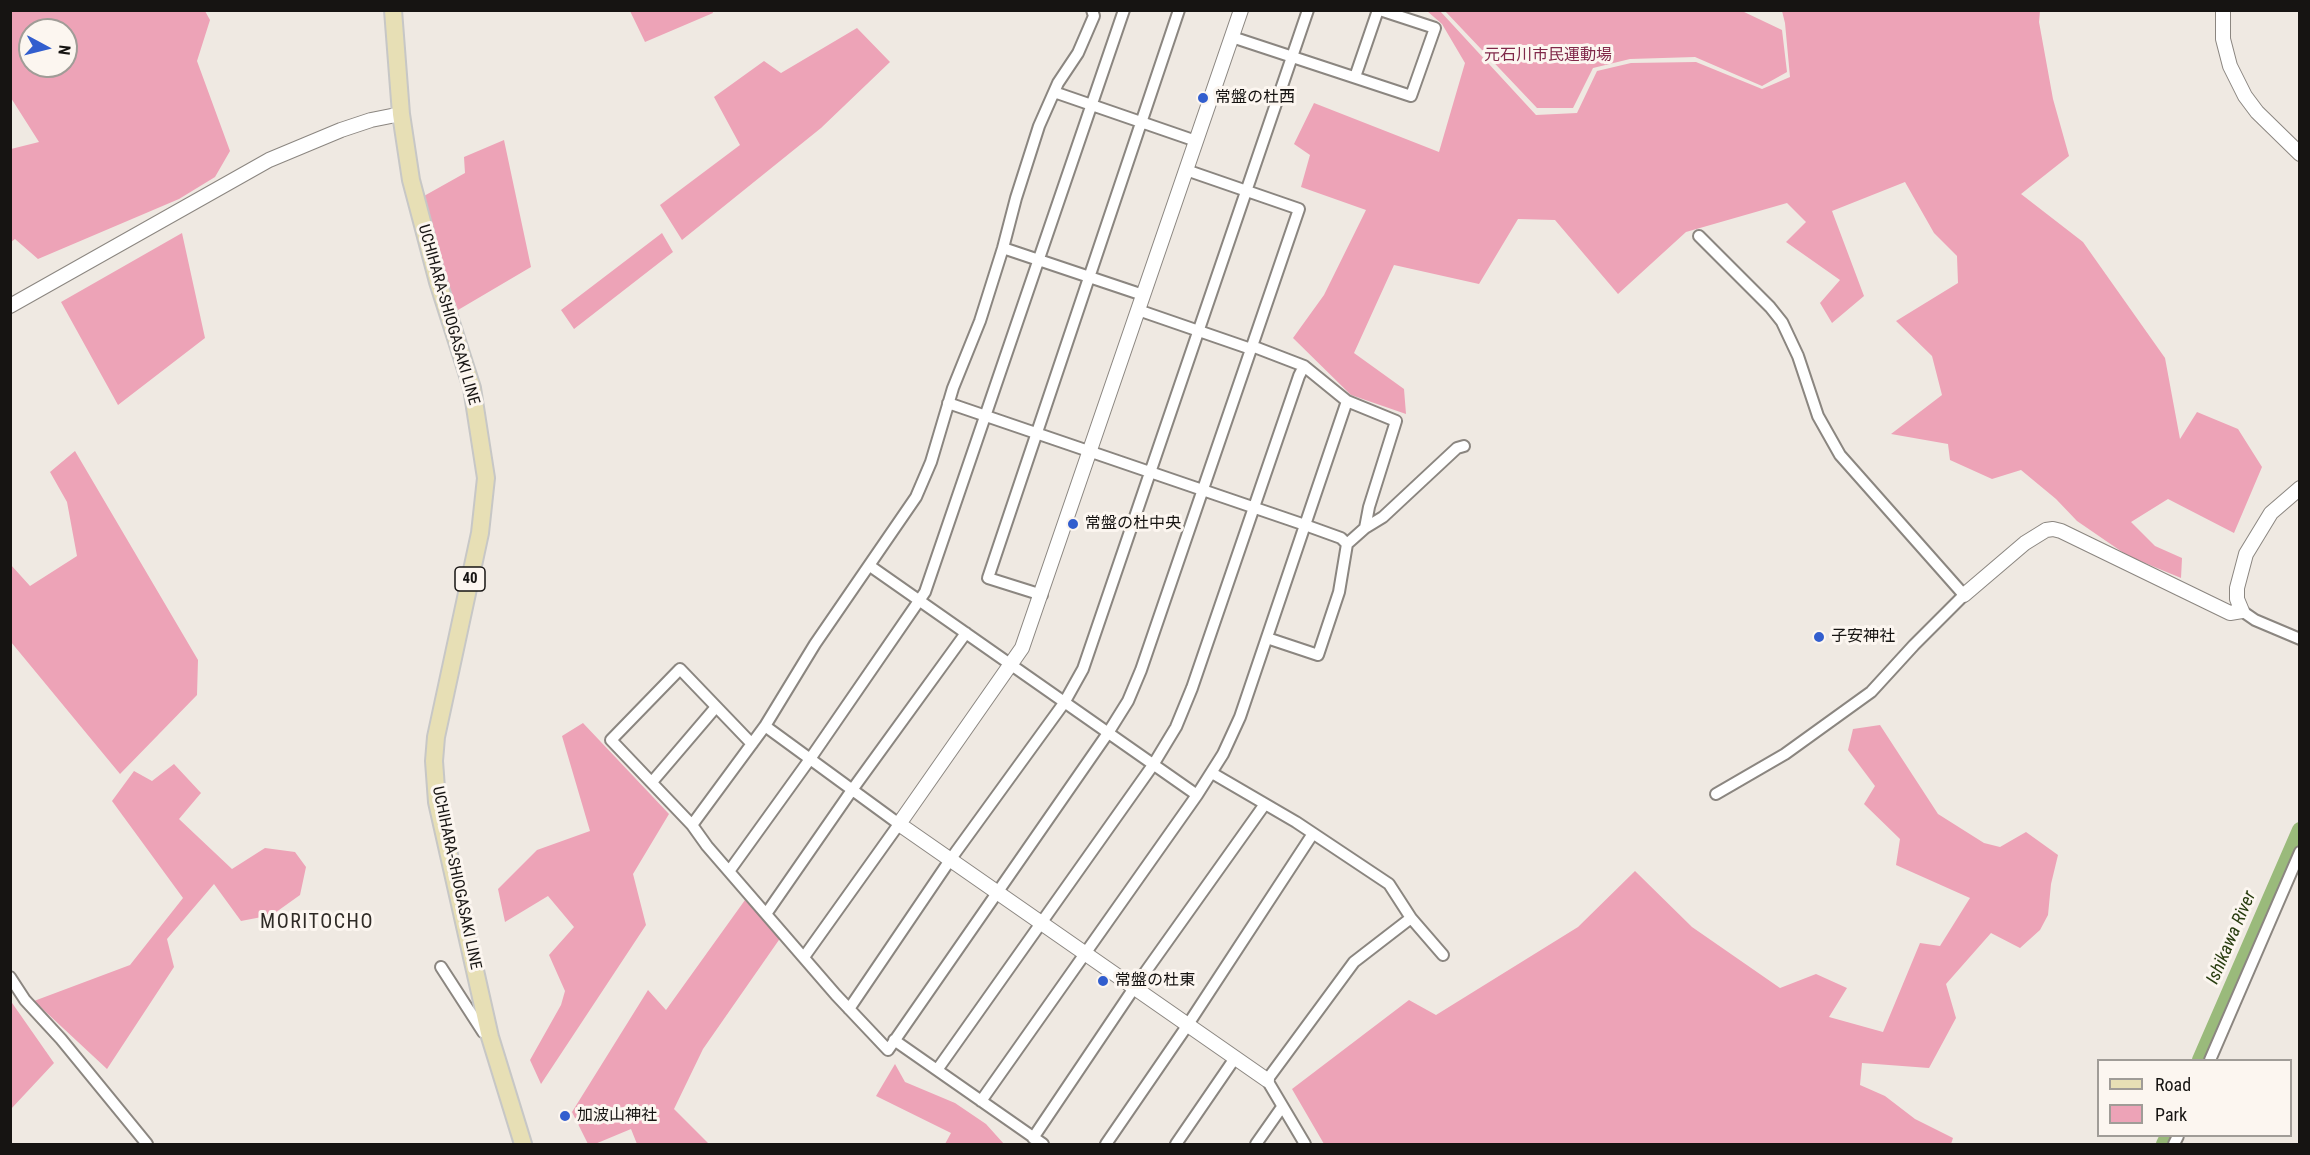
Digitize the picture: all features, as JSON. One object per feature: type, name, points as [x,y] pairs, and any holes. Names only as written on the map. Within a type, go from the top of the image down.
[{"type":"main road","name":"UCHIHARA-SHIOGASAKI LINE","points":[[393,10],[401,114],[417,206],[438,282],[472,388],[486,478],[480,533],[441,708],[434,760],[437,802],[490,1037],[523,1144]]},
{"type":"street","points":[[692,825],[765,726],[815,644],[916,497],[932,462],[948,403],[980,321],[1039,126],[1054,92],[1078,53],[1094,16],[1092,10]]},
{"type":"street","points":[[730,870],[925,592],[1124,10]]},
{"type":"street","points":[[1042,595],[988,578],[1179,10]]},
{"type":"street","points":[[804,957],[1022,648],[1241,10]]},
{"type":"street","points":[[849,1009],[950,860],[1064,703],[1089,655],[1308,10]]},
{"type":"street","points":[[1232,37],[1411,96],[1435,28],[1379,10],[1355,76]]},
{"type":"street","points":[[2223,10],[2223,39],[2230,66],[2245,96],[2257,112],[2300,154]]},
{"type":"street","points":[[1054,92],[1196,141]]},
{"type":"street","points":[[10,306],[269,160],[341,130],[370,120],[401,114]]},
{"type":"street","points":[[752,744],[680,669],[611,740],[692,825],[706,846],[730,870],[849,1009],[888,1050],[1108,733],[1135,687],[1252,348],[1299,209],[1186,170]]},
{"type":"street","points":[[1699,236],[1782,322],[1798,356],[1818,416],[1840,455],[1964,595]]},
{"type":"street","points":[[1003,248],[1143,295]]},
{"type":"street","points":[[1138,310],[1304,366],[1347,401],[1396,422],[1369,507],[1365,528]]},
{"type":"street","points":[[937,1070],[1153,765],[1176,727],[1192,688],[1304,366]]},
{"type":"street","points":[[981,1101],[1212,773],[1240,717],[1347,401]]},
{"type":"street","points":[[948,403],[1341,537],[1347,544]]},
{"type":"street","points":[[1267,638],[1318,655],[1339,592],[1347,544],[1365,528],[1383,517],[1457,448],[1464,447]]},
{"type":"street","points":[[2300,488],[2271,513],[2246,554],[2237,599],[2242,611],[2255,620],[2300,639]]},
{"type":"street","points":[[1716,794],[1785,754],[1871,692],[1964,595],[2025,543],[2046,530],[2061,531],[2230,613],[2242,611]]},
{"type":"street","points":[[870,566],[1197,795]]},
{"type":"street","points":[[766,914],[852,790],[966,633]]},
{"type":"street","points":[[651,782],[716,707]]},
{"type":"street","points":[[765,726],[950,860],[1267,1080],[1305,1144]]},
{"type":"street","points":[[1212,773],[1265,804],[1389,884],[1411,918],[1443,955]]},
{"type":"street","points":[[894,1040],[1038,1141],[1134,988],[1265,804]]},
{"type":"street","points":[[1106,1144],[1187,1026],[1312,835]]},
{"type":"street","points":[[2210,1059],[2300,852]]},
{"type":"street","points":[[1267,1080],[1353,962],[1411,918]]},
{"type":"street","points":[[441,967],[483,1032],[490,1037]]},
{"type":"street","points":[[10,977],[25,1000],[61,1039],[147,1144]]},
{"type":"street","points":[[1176,1144],[1235,1058]]},
{"type":"street","points":[[1256,1144],[1282,1107]]},
{"type":"green space","points":[[11,10],[205,11],[210,20],[197,61],[230,151],[215,177],[179,199],[38,259],[15,239],[11,242],[11,149],[39,142],[11,98]]},
{"type":"green space","points":[[712,10],[713,13],[645,42],[630,11]]},
{"type":"green space","points":[[1427,11],[1440,11],[1536,115],[1577,113],[1597,71],[1631,63],[1696,62],[1762,89],[1790,77],[1782,11],[2040,11],[2039,22],[2053,99],[2069,156],[2021,194],[2083,242],[2165,358],[2180,439],[2197,412],[2238,429],[2262,467],[2234,533],[2168,499],[2131,522],[2155,546],[2182,558],[2181,578],[2128,556],[2077,521],[2056,499],[2021,470],[1992,479],[1950,460],[1948,444],[1891,434],[1942,395],[1932,356],[1896,321],[1958,283],[1957,256],[1934,233],[1905,182],[1832,211],[1864,296],[1832,323],[1820,303],[1840,280],[1786,242],[1806,222],[1787,203],[1686,232],[1618,294],[1555,220],[1518,219],[1479,284],[1394,265],[1354,353],[1404,389],[1406,414],[1351,395],[1293,338],[1324,295],[1366,210],[1301,187],[1310,155],[1294,144],[1314,103],[1439,152],[1465,63],[1442,24]]},
{"type":"green space","name":"元石川市民運動場","points":[[1445,11],[1742,11],[1782,30],[1787,72],[1762,86],[1695,57],[1630,59],[1593,68],[1573,108],[1537,108]]},
{"type":"green space","points":[[857,28],[890,62],[821,128],[682,240],[660,205],[740,145],[714,97],[764,61],[781,73]]},
{"type":"green space","points":[[504,140],[531,267],[458,310],[427,226],[424,196],[465,173],[464,157]]},
{"type":"green space","points":[[182,233],[205,338],[118,405],[61,302]]},
{"type":"green space","points":[[662,233],[673,252],[574,329],[561,310]]},
{"type":"green space","points":[[75,451],[198,660],[197,695],[120,774],[11,642],[11,565],[30,586],[77,556],[67,502],[50,472]]},
{"type":"green space","points":[[583,723],[669,814],[633,874],[646,925],[541,1084],[530,1060],[561,1005],[565,991],[549,955],[574,927],[548,896],[505,922],[498,889],[537,850],[590,831],[562,736]]},
{"type":"green space","points":[[1880,725],[1938,814],[1984,843],[2000,847],[2026,832],[2058,855],[2051,884],[2048,915],[2040,930],[2020,948],[1991,933],[1946,984],[1956,1018],[1929,1068],[1862,1063],[1860,1085],[1885,1096],[1915,1119],[1953,1138],[1951,1144],[1324,1144],[1292,1089],[1409,1000],[1436,1015],[1578,927],[1635,871],[1692,927],[1780,988],[1816,974],[1847,988],[1829,1017],[1883,1032],[1920,943],[1940,946],[1970,898],[1896,865],[1900,839],[1864,804],[1875,786],[1848,750],[1853,729]]},
{"type":"green space","points":[[174,764],[201,793],[179,819],[232,869],[265,848],[295,852],[306,867],[300,895],[272,915],[241,921],[214,884],[167,939],[174,967],[107,1069],[34,1001],[130,965],[183,898],[112,801],[134,771],[152,781]]},
{"type":"green space","points":[[745,900],[781,937],[703,1049],[674,1109],[709,1144],[637,1144],[631,1129],[595,1144],[588,1144],[572,1112],[648,990],[666,1010]]},
{"type":"green space","points":[[10,1000],[54,1063],[11,1109],[10,1109]]},
{"type":"green space","points":[[895,1064],[905,1082],[955,1103],[986,1124],[1004,1144],[945,1144],[951,1133],[876,1096]]},
{"type":"waterway","name":"Ishikawa River","points":[[2200,1059],[2300,830]]},
{"type":"waterway","name":"Ishikawa River","points":[[2164,1144],[2168,1137]]},
{"type":"place","name":"常盤の杜西","points":[[1203,98]]},
{"type":"place","name":"常盤の杜中央","points":[[1073,524]]},
{"type":"place","name":"子安神社","points":[[1819,637]]},
{"type":"place","name":"常盤の杜東","points":[[1103,981]]},
{"type":"place","name":"加波山神社","points":[[565,1116]]},
{"type":"district","name":"MORITOCHO","points":[[317,923]]}]
